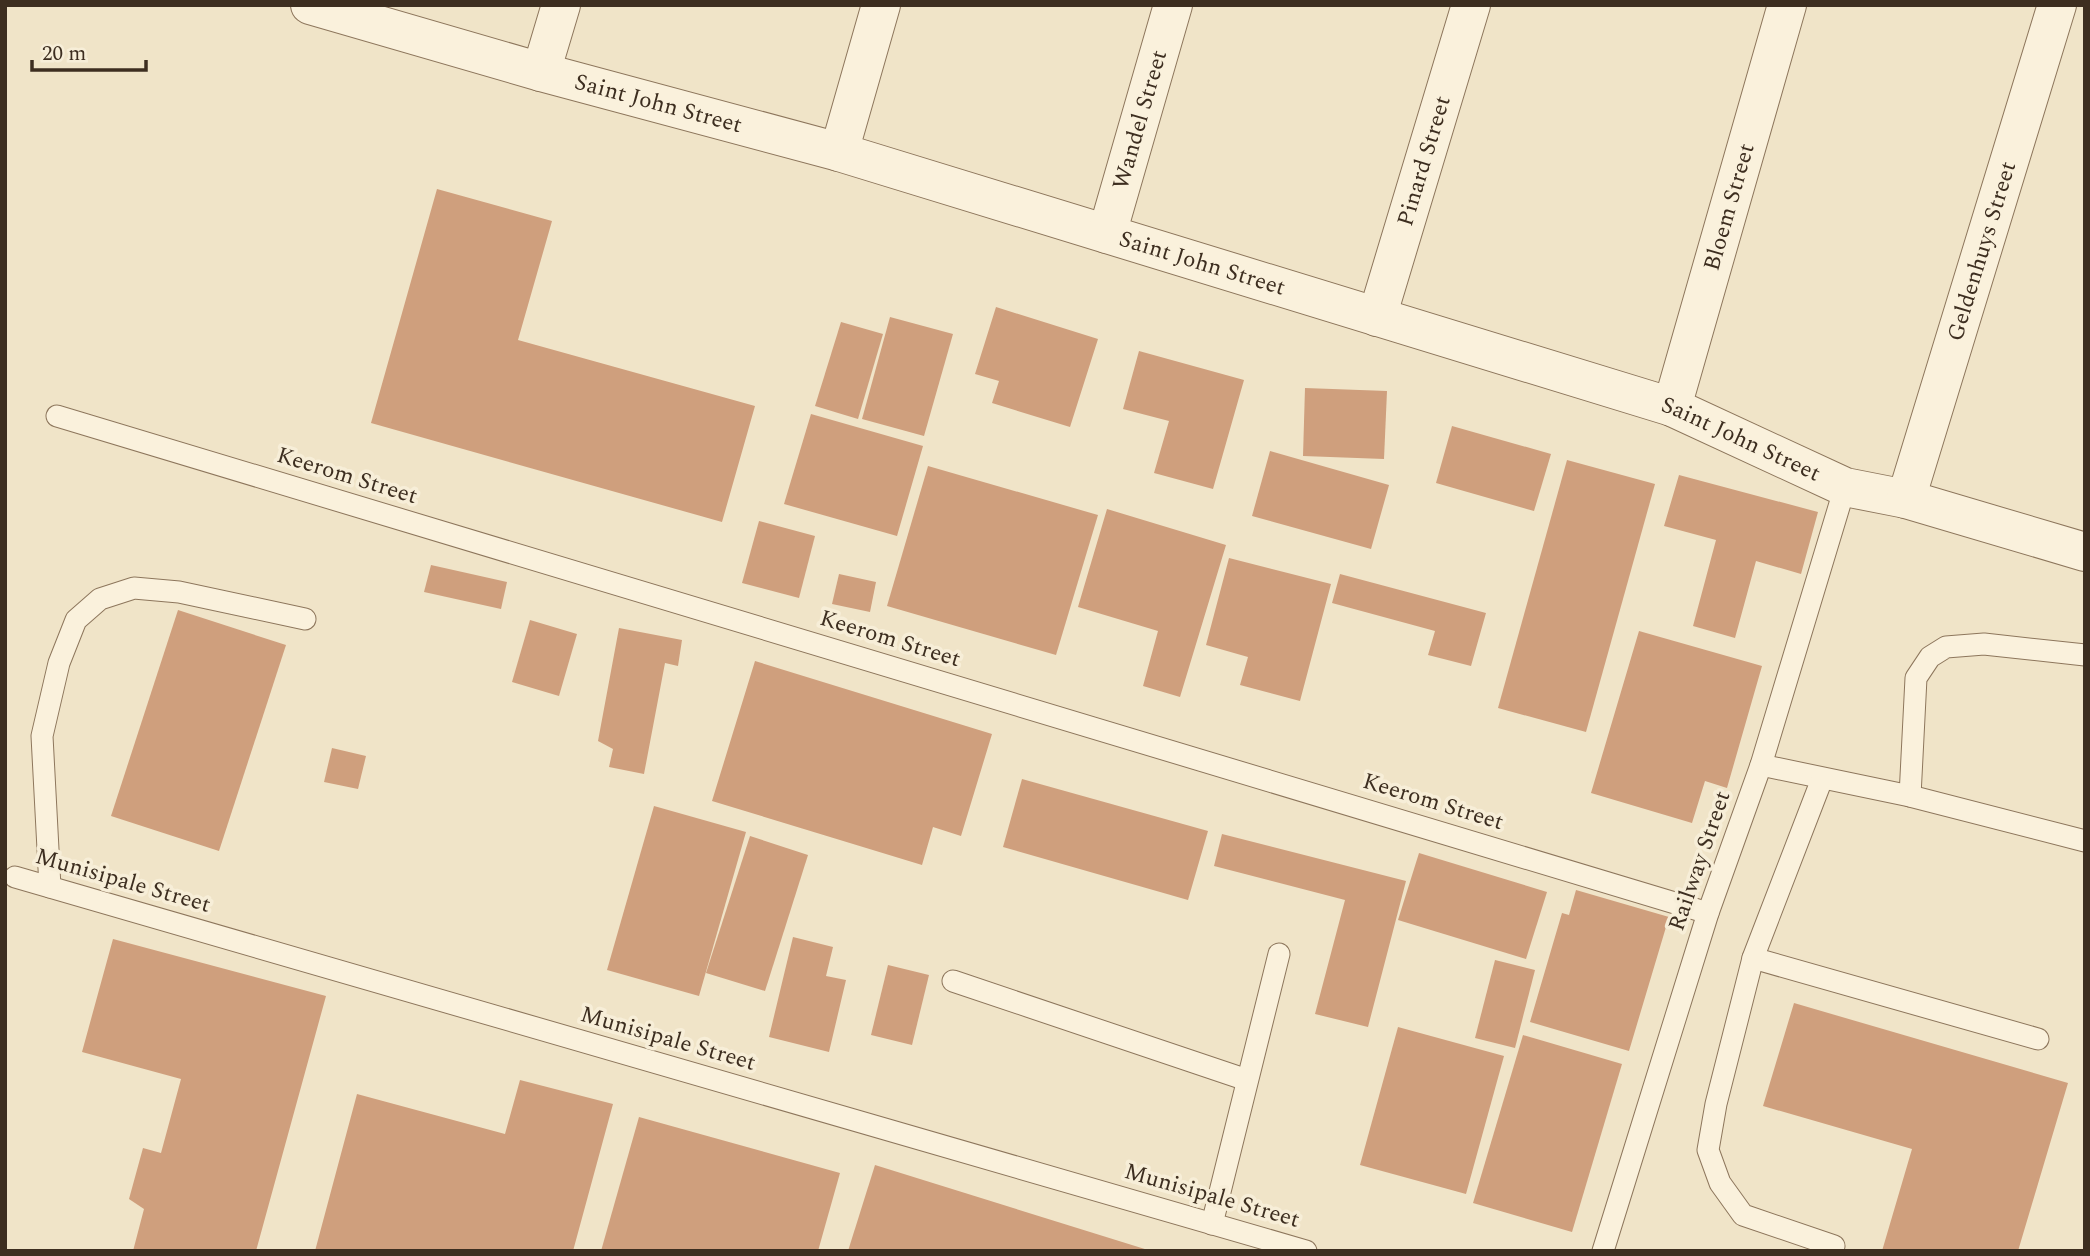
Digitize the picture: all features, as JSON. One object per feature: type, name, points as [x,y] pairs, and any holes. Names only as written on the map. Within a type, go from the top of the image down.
[{"type":"street","name":"Saint John Street","points":[[310,5],[541,72],[839,152],[1672,407],[1845,487],[1906,499],[2085,552]]},
{"type":"street","points":[[541,72],[561,5]]},
{"type":"street","points":[[839,152],[881,5]]},
{"type":"street","name":"Wandel Street","points":[[1107,234],[1173,5]]},
{"type":"street","name":"Pinard Street","points":[[1377,317],[1471,5]]},
{"type":"street","name":"Bloem Street","points":[[1672,407],[1787,5]]},
{"type":"street","name":"Geldenhuys Street","points":[[1906,499],[2057,5]]},
{"type":"lane","name":"Keerom Street","points":[[57,416],[1708,913]]},
{"type":"lane","name":"Railway Street","points":[[1603,1251],[1708,913],[1761,765],[1845,487]]},
{"type":"lane","points":[[50,887],[42,736],[59,663],[76,620],[100,599],[134,588],[179,592],[304,619]]},
{"type":"lane","points":[[1910,796],[1916,678],[1930,657],[1946,647],[1984,644],[2085,655]]},
{"type":"lane","points":[[1761,765],[1910,796],[2085,841]]},
{"type":"lane","points":[[1822,779],[1753,958],[1707,1150],[1720,1183],[1743,1215],[1834,1247]]},
{"type":"lane","name":"Munisipale Street","points":[[15,877],[1306,1251]]},
{"type":"lane","points":[[1212,1224],[1279,954]]},
{"type":"lane","points":[[1753,958],[2038,1039]]},
{"type":"lane","points":[[953,981],[1247,1080]]},
{"type":"building","points":[[437,189],[552,221],[518,340],[755,406],[722,522],[371,423]]},
{"type":"building","points":[[996,307],[1098,339],[1070,427],[992,403],[999,381],[975,374]]},
{"type":"building","points":[[890,317],[953,334],[924,436],[862,419]]},
{"type":"building","points":[[841,322],[883,334],[858,419],[815,406]]},
{"type":"building","points":[[1139,351],[1244,380],[1213,489],[1154,473],[1169,421],[1123,409]]},
{"type":"building","points":[[1305,388],[1387,391],[1384,459],[1303,456]]},
{"type":"building","points":[[811,414],[923,446],[897,536],[784,504]]},
{"type":"building","points":[[1452,426],[1551,454],[1534,511],[1436,483]]},
{"type":"building","points":[[1270,451],[1389,485],[1371,549],[1252,516]]},
{"type":"building","points":[[1567,460],[1655,484],[1586,732],[1498,708]]},
{"type":"building","points":[[928,466],[1098,515],[1056,655],[887,606]]},
{"type":"building","points":[[1679,475],[1818,512],[1801,574],[1756,561],[1735,638],[1693,626],[1716,540],[1664,526]]},
{"type":"building","points":[[1107,509],[1226,545],[1180,697],[1143,686],[1158,631],[1078,607]]},
{"type":"building","points":[[759,521],[815,536],[799,598],[742,583]]},
{"type":"building","points":[[1229,558],[1331,584],[1300,701],[1240,685],[1248,657],[1206,645]]},
{"type":"building","points":[[431,565],[507,582],[501,609],[424,592]]},
{"type":"building","points":[[839,574],[876,582],[870,612],[832,604]]},
{"type":"building","points":[[1340,574],[1486,613],[1471,666],[1428,655],[1435,631],[1332,603]]},
{"type":"building","points":[[178,610],[286,645],[219,851],[111,816]]},
{"type":"building","points":[[530,620],[577,634],[559,696],[512,682]]},
{"type":"building","points":[[619,628],[682,640],[678,666],[665,663],[644,774],[609,767],[613,749],[598,741]]},
{"type":"building","points":[[1639,631],[1762,666],[1727,788],[1705,781],[1692,823],[1591,793]]},
{"type":"building","points":[[755,661],[992,734],[961,836],[933,827],[922,865],[712,801]]},
{"type":"building","points":[[332,748],[366,756],[358,789],[324,782]]},
{"type":"building","points":[[1022,779],[1208,831],[1188,900],[1003,847]]},
{"type":"building","points":[[654,806],[746,832],[699,996],[607,970]]},
{"type":"building","points":[[1222,834],[1406,881],[1368,1027],[1315,1014],[1345,900],[1214,866]]},
{"type":"building","points":[[750,836],[808,855],[765,991],[706,973]]},
{"type":"building","points":[[1419,853],[1547,892],[1526,959],[1398,920]]},
{"type":"building","points":[[1576,890],[1669,917],[1629,1051],[1530,1022],[1562,913],[1569,915]]},
{"type":"building","points":[[793,937],[833,947],[826,976],[846,980],[829,1052],[769,1037]]},
{"type":"building","points":[[113,939],[326,996],[256,1251],[133,1251],[144,1209],[129,1199],[143,1148],[161,1153],[181,1079],[82,1052]]},
{"type":"building","points":[[1495,960],[1535,970],[1515,1048],[1475,1038]]},
{"type":"building","points":[[888,965],[929,975],[912,1045],[871,1035]]},
{"type":"building","points":[[1794,1003],[2068,1083],[2018,1251],[1882,1251],[1912,1149],[1763,1106]]},
{"type":"building","points":[[1398,1027],[1504,1056],[1466,1194],[1360,1165]]},
{"type":"building","points":[[1523,1035],[1622,1064],[1572,1232],[1473,1203]]},
{"type":"building","points":[[520,1080],[613,1104],[573,1251],[315,1251],[357,1094],[505,1134]]},
{"type":"building","points":[[639,1117],[840,1173],[818,1251],[601,1251]]},
{"type":"building","points":[[875,1165],[1148,1250],[1148,1251],[848,1251]]}]
